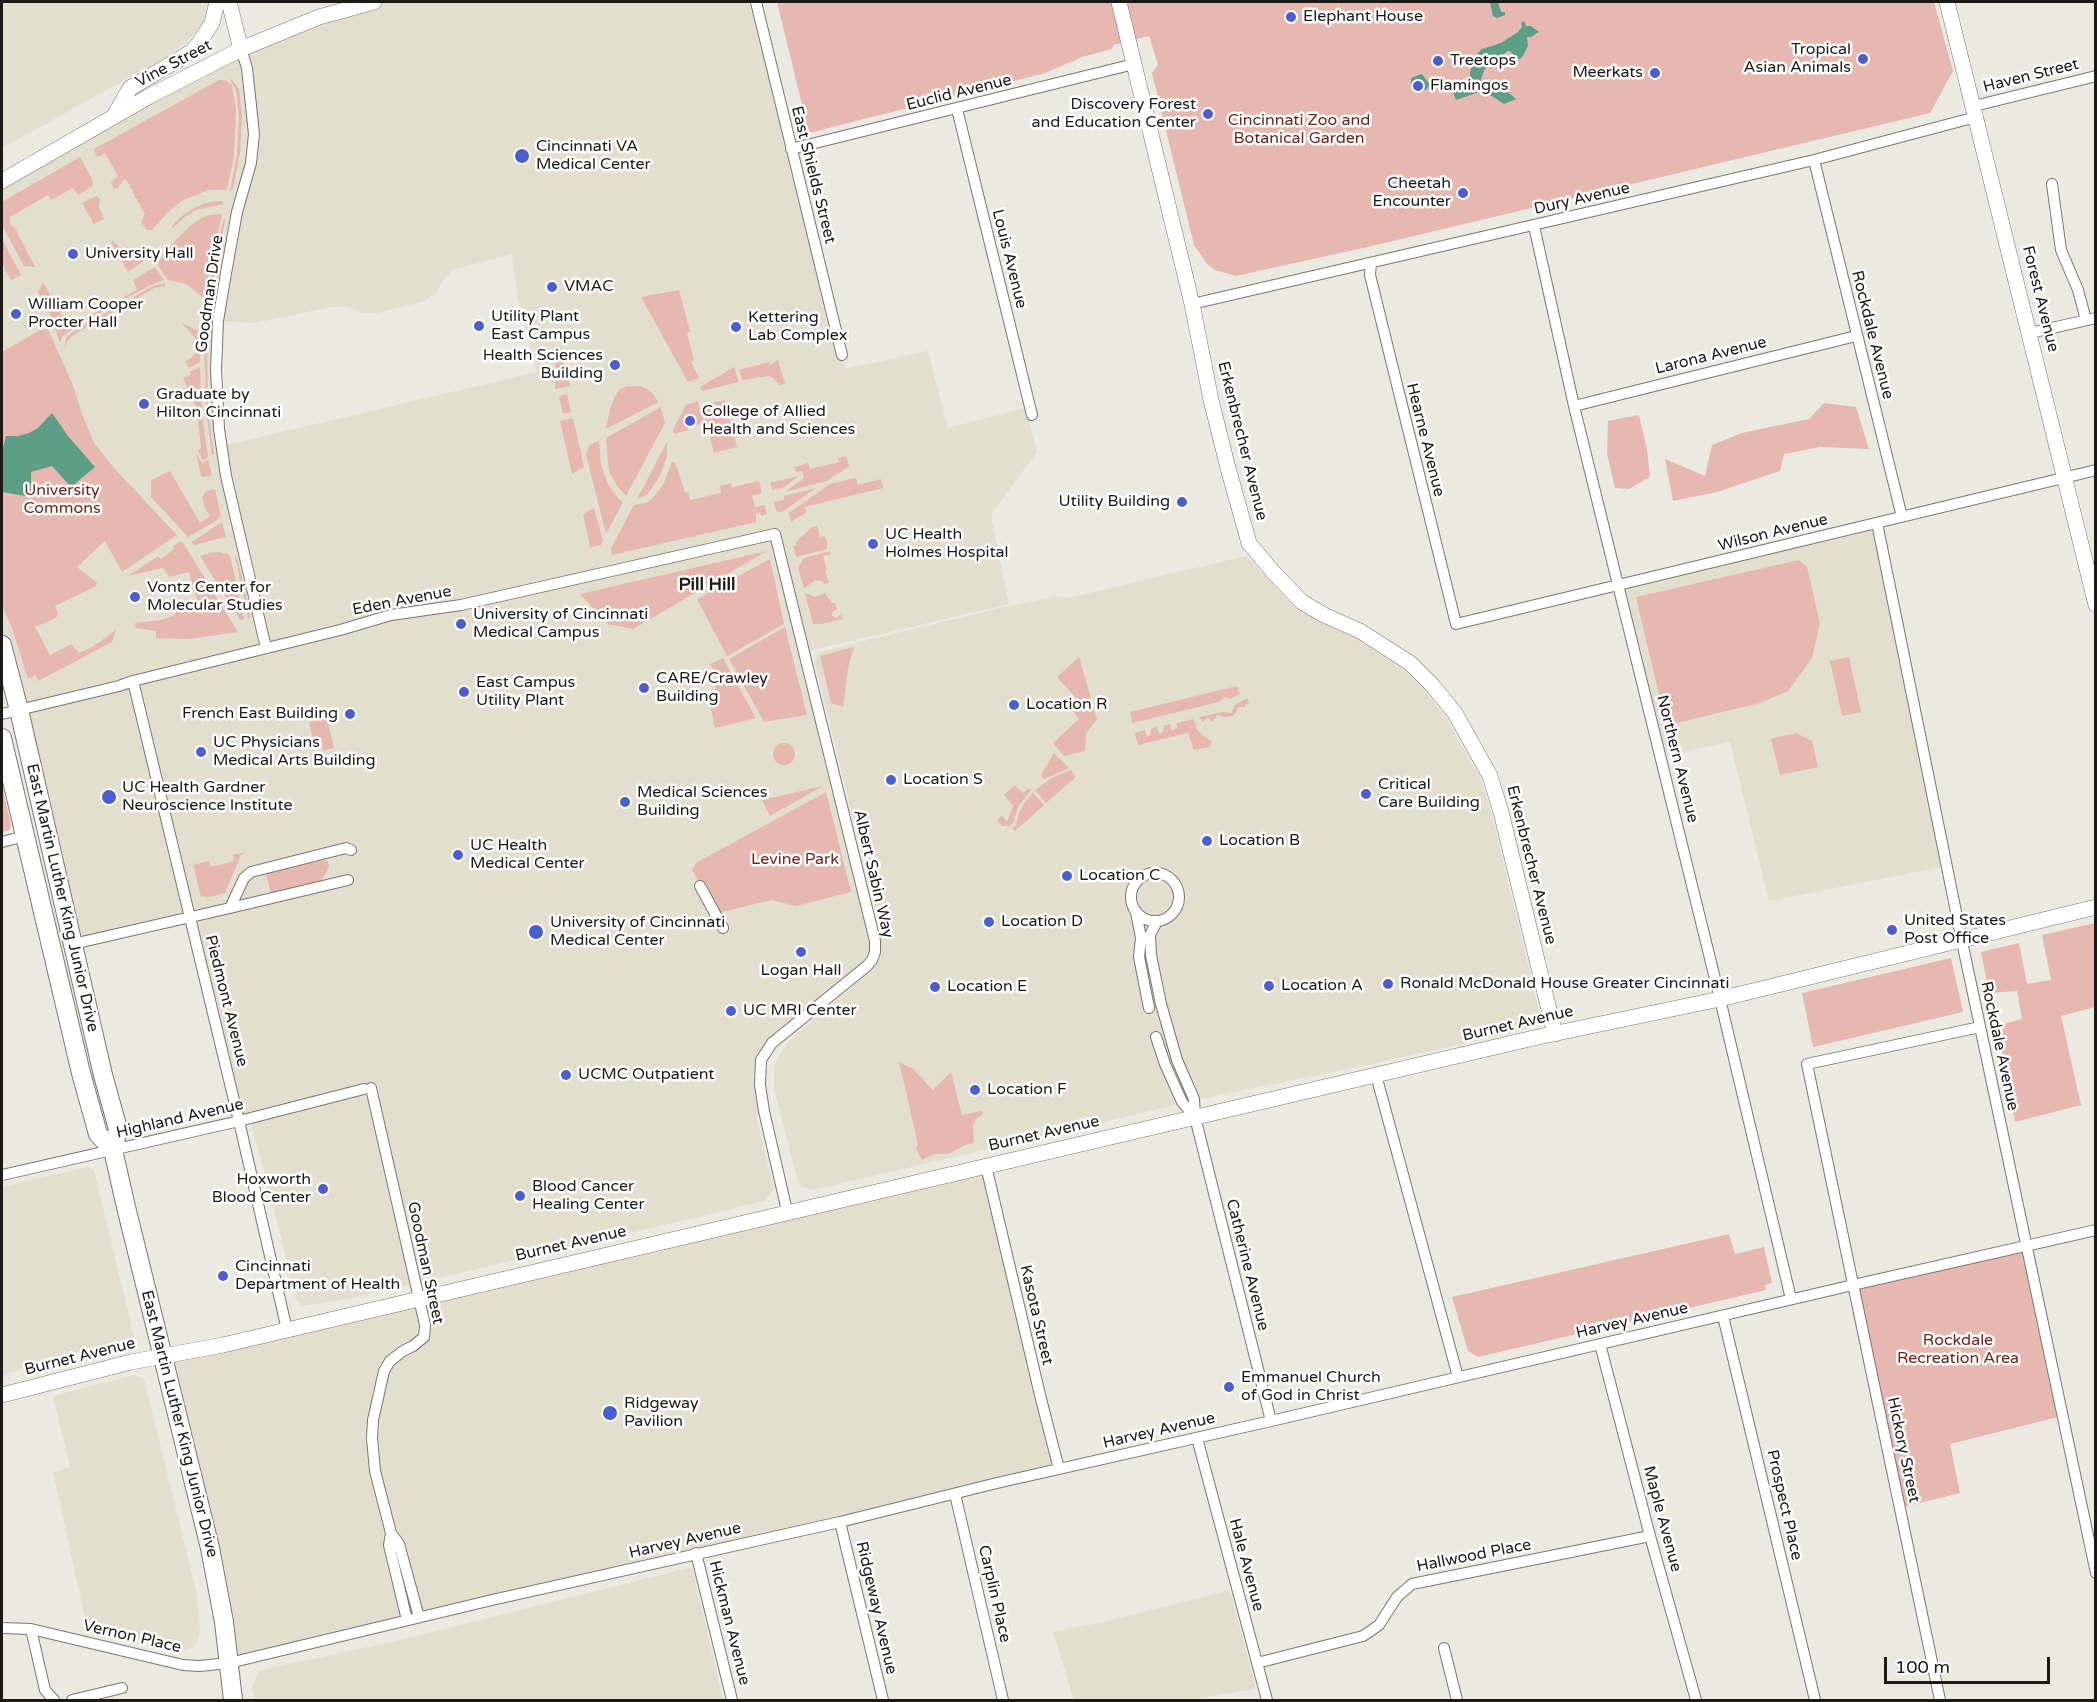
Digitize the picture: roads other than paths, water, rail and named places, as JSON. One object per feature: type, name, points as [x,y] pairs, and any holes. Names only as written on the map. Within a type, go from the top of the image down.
[{"type":"main road","name":"East Martin Luther King Junior Drive","points":[[2,645],[10,712],[73,944],[118,1129],[113,1150],[210,1548],[221,1602],[233,1701]]},
{"type":"main road","name":"East Martin Luther King Junior Drive","points":[[2,738],[78,1063],[98,1134],[113,1150]]},
{"type":"street","points":[[113,117],[130,88],[178,60],[199,43],[212,23],[217,2]]},
{"type":"street","points":[[228,2],[241,49]]},
{"type":"street","name":"Vine Street","points":[[2,181],[113,117],[241,49],[319,17],[374,2]]},
{"type":"street","name":"East Shields Street","points":[[756,2],[842,355]]},
{"type":"street","name":"Erkenbrecher Avenue","points":[[1119,2],[1192,304],[1211,400],[1249,543],[1302,602],[1360,631],[1410,663],[1455,713],[1490,776],[1501,812],[1555,1034]]},
{"type":"street","name":"Forest Avenue","points":[[1947,2],[2096,605]]},
{"type":"street","name":"Goodman Drive","points":[[241,49],[247,68],[254,134],[251,163],[237,212],[225,273],[216,342],[216,370],[219,429],[226,476],[266,648]]},
{"type":"street","name":"Euclid Avenue","points":[[791,149],[1134,64]]},
{"type":"street","name":"Haven Street","points":[[1975,112],[2096,76]]},
{"type":"street","name":"Louis Avenue","points":[[957,109],[1032,415]]},
{"type":"street","name":"Dury Avenue","points":[[1192,304],[1814,160],[1975,112]]},
{"type":"street","name":"Rockdale Avenue","points":[[1814,160],[1902,517]]},
{"type":"street","points":[[2030,333],[2091,319],[2061,250],[2052,184]]},
{"type":"street","name":"Northern Avenue","points":[[1534,226],[1574,406],[1720,999],[1791,1299]]},
{"type":"street","name":"Hearne Avenue","points":[[1371,263],[1370,275],[1375,297],[1456,624]]},
{"type":"street","name":"Larona Avenue","points":[[1574,406],[1856,336]]},
{"type":"street","name":"Wilson Avenue","points":[[1456,624],[2096,470]]},
{"type":"street","name":"Rockdale Avenue","points":[[1877,523],[2025,1245],[2096,1573]]},
{"type":"street","name":"Eden Avenue","points":[[10,712],[391,615],[452,607],[775,534]]},
{"type":"street","name":"Albert Sabin Way","points":[[775,534],[875,941],[875,952],[867,966],[772,1043],[761,1060],[760,1086],[764,1111],[787,1212]]},
{"type":"street","name":"Piedmont Avenue","points":[[133,681],[287,1330]]},
{"type":"street","points":[[2,842],[25,836]]},
{"type":"street","points":[[230,908],[244,878],[250,872],[346,848],[351,850]]},
{"type":"street","points":[[1136,912],[1142,917],[1157,921],[1171,915],[1178,901],[1176,885],[1164,875],[1148,874],[1136,884],[1131,898],[1136,912],[1140,938],[1139,957],[1149,1008]]},
{"type":"street","points":[[73,944],[348,880]]},
{"type":"street","points":[[700,886],[723,928]]},
{"type":"street","name":"Burnet Avenue","points":[[2,1395],[162,1355],[287,1330],[1195,1117],[1555,1034],[1720,999],[2096,907]]},
{"type":"street","name":"Catherine Avenue","points":[[1157,921],[1150,935],[1151,955],[1169,1030],[1194,1099],[1195,1117],[1271,1421]]},
{"type":"street","name":"Hickory Street","points":[[1940,1701],[1806,1064],[1980,1027]]},
{"type":"street","name":"Catherine Avenue","points":[[1156,1037],[1182,1102],[1195,1117]]},
{"type":"street","points":[[1377,1075],[1458,1377]]},
{"type":"street","name":"Highland Avenue","points":[[2,1175],[367,1089]]},
{"type":"street","name":"Goodman Street","points":[[367,1089],[392,1181],[426,1325],[424,1337],[390,1361],[384,1371],[374,1420],[372,1451],[391,1533],[389,1545],[407,1620]]},
{"type":"street","name":"Kasota Street","points":[[986,1166],[1059,1470]]},
{"type":"street","name":"Harvey Avenue","points":[[229,1663],[419,1617],[840,1522],[1791,1299],[2096,1230]]},
{"type":"street","name":"Prospect Place","points":[[1723,1316],[1815,1701]]},
{"type":"street","name":"Maple Avenue","points":[[1600,1344],[1696,1701]]},
{"type":"street","name":"Hale Avenue","points":[[1197,1438],[1267,1701]]},
{"type":"street","name":"Carplin Place","points":[[955,1494],[1002,1701]]},
{"type":"street","name":"Ridgeway Avenue","points":[[840,1522],[883,1701]]},
{"type":"street","name":"Goodman Street","points":[[391,1533],[399,1544],[419,1617]]},
{"type":"street","name":"Hallwood Place","points":[[1257,1663],[1363,1636],[1379,1625],[1397,1597],[1412,1584],[1650,1536]]},
{"type":"street","name":"Hickman Avenue","points":[[696,1553],[732,1701]]},
{"type":"street","name":"Vernon Place","points":[[2,1628],[31,1629],[183,1665],[229,1663]]},
{"type":"street","points":[[31,1629],[45,1690],[54,1701]]},
{"type":"street","points":[[1444,1648],[1457,1701]]},
{"type":"street","points":[[72,1701],[122,1688]]},
{"type":"place","name":"Elephant House","points":[[1291,17]]},
{"type":"place","name":"Tropical Asian Animals","points":[[1863,59]]},
{"type":"place","name":"Treetops","points":[[1438,61]]},
{"type":"place","name":"Meerkats","points":[[1655,73]]},
{"type":"place","name":"Flamingos","points":[[1418,86]]},
{"type":"place","name":"Discovery Forest and Education Center","points":[[1208,114]]},
{"type":"place","name":"Cincinnati VA Medical Center","points":[[522,156]]},
{"type":"place","name":"Cheetah Encounter","points":[[1463,193]]},
{"type":"place","name":"University Hall","points":[[73,254]]},
{"type":"place","name":"VMAC","points":[[552,287]]},
{"type":"place","name":"William Cooper Procter Hall","points":[[16,314]]},
{"type":"place","name":"Utility Plant East Campus","points":[[479,326]]},
{"type":"place","name":"Kettering Lab Complex","points":[[736,327]]},
{"type":"place","name":"Health Sciences Building","points":[[615,365]]},
{"type":"place","name":"Graduate by Hilton Cincinnati","points":[[144,404]]},
{"type":"place","name":"College of Allied Health and Sciences","points":[[690,421]]},
{"type":"place","name":"Utility Building","points":[[1182,502]]},
{"type":"place","name":"UC Health Holmes Hospital","points":[[873,544]]},
{"type":"place","name":"Vontz Center for Molecular Studies","points":[[135,597]]},
{"type":"place","name":"University of Cincinnati Medical Campus","points":[[461,624]]},
{"type":"place","name":"CARE/Crawley Building","points":[[644,688]]},
{"type":"place","name":"East Campus Utility Plant","points":[[464,692]]},
{"type":"place","name":"Location R","points":[[1014,705]]},
{"type":"place","name":"French East Building","points":[[350,714]]},
{"type":"place","name":"UC Physicians Medical Arts Building","points":[[201,752]]},
{"type":"place","name":"Location S","points":[[891,780]]},
{"type":"place","name":"Critical Care Building","points":[[1366,794]]},
{"type":"place","name":"UC Health Gardner Neuroscience Institute","points":[[109,797]]},
{"type":"place","name":"Medical Sciences Building","points":[[625,802]]},
{"type":"place","name":"Location B","points":[[1207,841]]},
{"type":"place","name":"UC Health Medical Center","points":[[458,855]]},
{"type":"place","name":"Location C","points":[[1067,876]]},
{"type":"place","name":"Location D","points":[[989,922]]},
{"type":"place","name":"United States Post Office","points":[[1892,930]]},
{"type":"place","name":"University of Cincinnati Medical Center","points":[[536,932]]},
{"type":"place","name":"Logan Hall","points":[[801,952]]},
{"type":"place","name":"Ronald McDonald House Greater Cincinnati","points":[[1388,984]]},
{"type":"place","name":"Location A","points":[[1269,986]]},
{"type":"place","name":"Location E","points":[[935,987]]},
{"type":"place","name":"UC MRI Center","points":[[731,1011]]},
{"type":"place","name":"UCMC Outpatient","points":[[566,1075]]},
{"type":"place","name":"Location F","points":[[975,1090]]},
{"type":"place","name":"Hoxworth Blood Center","points":[[323,1189]]},
{"type":"place","name":"Blood Cancer Healing Center","points":[[520,1196]]},
{"type":"place","name":"Cincinnati Department of Health","points":[[223,1276]]},
{"type":"place","name":"Emmanuel Church of God in Christ","points":[[1229,1387]]},
{"type":"place","name":"Ridgeway Pavilion","points":[[610,1413]]},
{"type":"district","name":"Pill Hill","points":[[707,585]]},
{"type":"park label","name":"Cincinnati Zoo and Botanical Garden","points":[[1299,130]]},
{"type":"park label","name":"University Commons","points":[[62,500]]},
{"type":"park label","name":"Levine Park","points":[[795,860]]},
{"type":"park label","name":"Rockdale Recreation Area","points":[[1958,1350]]}]
